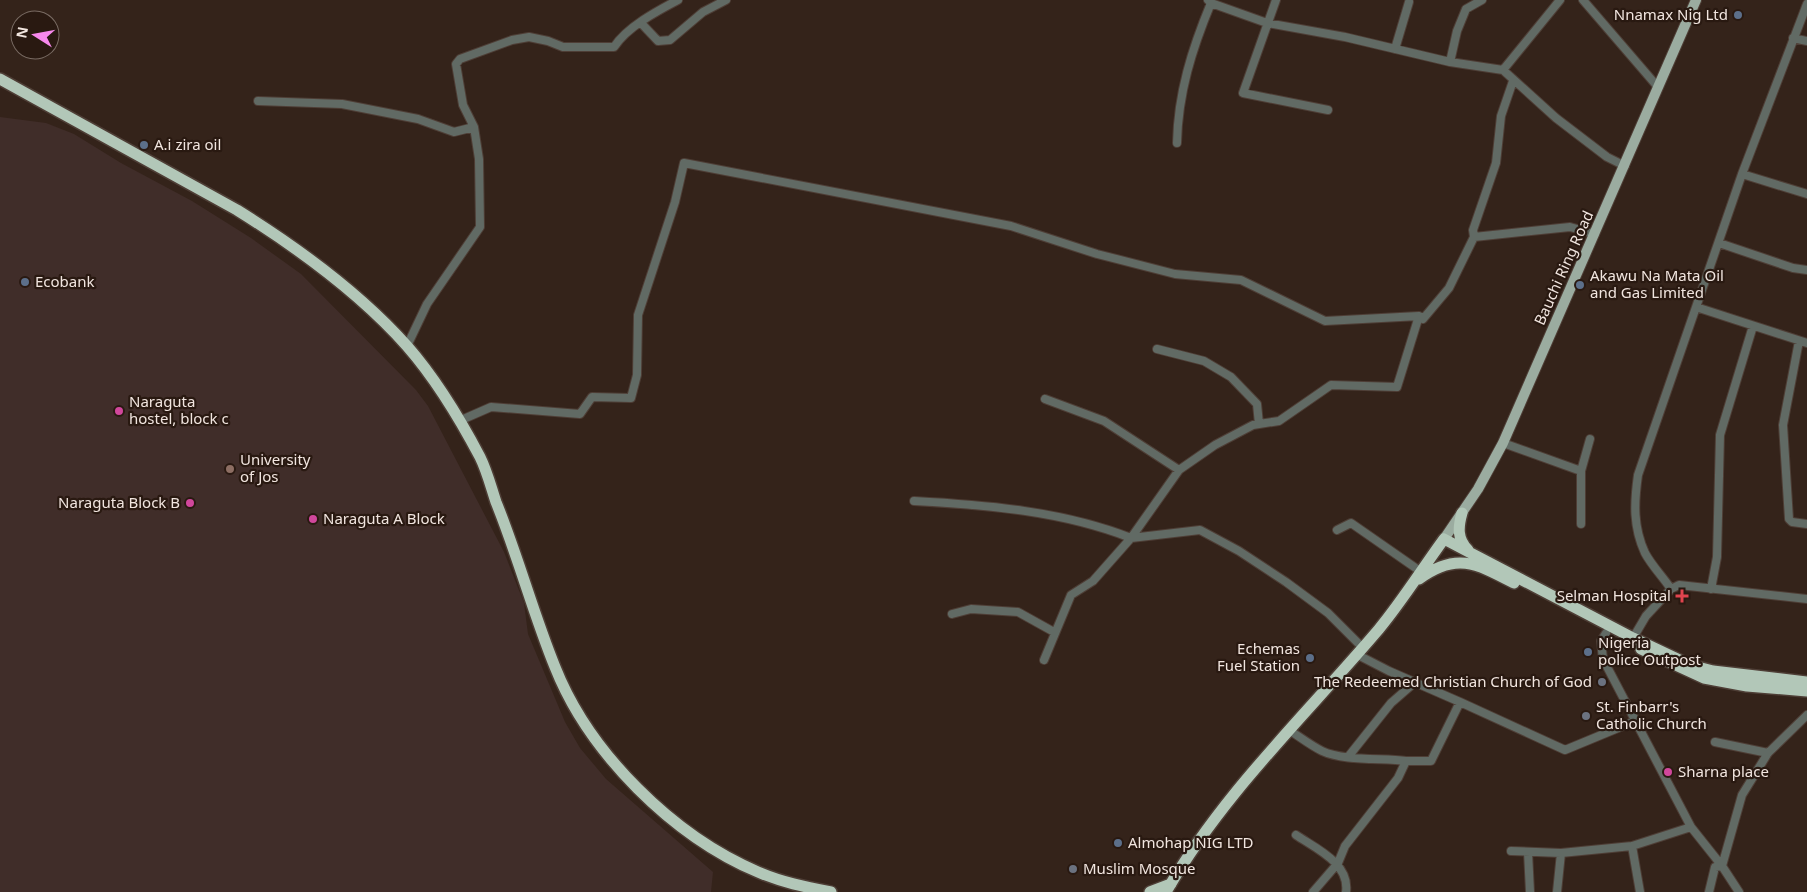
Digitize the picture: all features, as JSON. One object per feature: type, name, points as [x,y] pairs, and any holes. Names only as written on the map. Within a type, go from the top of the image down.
[{"type":"highway","points":[[0,79],[270,230],[330,274],[407,346],[459,420],[480,459],[516,552],[536,618],[556,670],[573,706],[617,767],[644,795],[676,822],[730,858],[777,880],[831,892]]},
{"type":"highway","points":[[1462,513],[1459,527],[1460,537],[1471,552]]},
{"type":"highway","points":[[1150,892],[1169,888],[1220,810],[1394,610],[1444,539],[1632,638],[1690,664],[1713,671],[1807,682]]},
{"type":"highway","points":[[1412,584],[1448,562],[1468,564],[1490,572],[1664,662],[1704,678],[1747,686],[1807,691]]},
{"type":"main road","name":"Bauchi Ring Road","points":[[1444,539],[1462,513],[1503,443],[1696,0]]},
{"type":"street","points":[[407,346],[427,304],[480,227],[481,188],[474,127],[463,105],[455,70],[456,64],[460,59],[512,40],[530,37],[564,47],[614,47],[620,37],[655,12],[678,0]]},
{"type":"street","points":[[641,23],[658,41],[670,40],[703,12],[726,0]]},
{"type":"street","points":[[1276,0],[1243,94],[1328,110]]},
{"type":"street","points":[[1450,62],[1457,31],[1466,10],[1482,0]]},
{"type":"street","points":[[1503,70],[1560,0]]},
{"type":"street","points":[[1583,0],[1657,86]]},
{"type":"street","points":[[1177,143],[1178,109],[1197,37],[1209,2],[1267,23],[1345,37],[1450,62],[1503,70],[1513,81],[1592,146],[1625,166]]},
{"type":"street","points":[[1395,49],[1409,2]]},
{"type":"street","points":[[1671,589],[1646,554],[1637,530],[1634,507],[1638,475],[1742,174],[1807,4]]},
{"type":"street","points":[[1793,38],[1807,41]]},
{"type":"street","points":[[459,420],[491,407],[580,414],[592,397],[631,398],[637,375],[638,315],[675,202],[684,163],[1011,226],[1097,254],[1175,274],[1241,280],[1324,322],[1418,316],[1423,319],[1449,288],[1474,237],[1473,230],[1496,162],[1501,116],[1513,81]]},
{"type":"street","points":[[258,101],[342,104],[418,119],[454,132],[474,127]]},
{"type":"street","points":[[1742,174],[1807,194]]},
{"type":"street","points":[[1474,237],[1570,227],[1595,234]]},
{"type":"street","points":[[1719,243],[1793,268],[1807,270]]},
{"type":"street","points":[[1696,307],[1803,342],[1784,425],[1789,519],[1792,522],[1807,524]]},
{"type":"street","points":[[1044,660],[1054,632],[1071,595],[1093,581],[1131,538],[1180,470],[1215,445],[1253,424],[1279,421],[1331,385],[1397,387],[1418,316]]},
{"type":"street","points":[[1711,589],[1717,557],[1720,435],[1753,326]]},
{"type":"street","points":[[1157,349],[1204,361],[1231,377],[1257,404],[1259,424]]},
{"type":"street","points":[[1045,399],[1104,421],[1180,470]]},
{"type":"street","points":[[1581,524],[1581,471],[1590,440]]},
{"type":"street","points":[[1503,443],[1581,471]]},
{"type":"street","points":[[914,501],[1029,511],[1110,530],[1131,538],[1200,530],[1239,551],[1328,613],[1359,650],[1414,683],[1565,750],[1635,721]]},
{"type":"street","points":[[1337,530],[1351,523],[1420,571]]},
{"type":"street","points":[[1632,638],[1646,616],[1671,589],[1679,585],[1807,599]]},
{"type":"street","points":[[952,614],[971,609],[1018,612],[1054,632]]},
{"type":"street","points":[[1606,633],[1601,642],[1603,659],[1691,827],[1722,866],[1738,892]]},
{"type":"street","points":[[1348,757],[1391,703],[1414,683]]},
{"type":"street","points":[[1289,730],[1323,752],[1348,757],[1431,761],[1460,702]]},
{"type":"street","points":[[1722,866],[1742,794],[1768,753],[1807,714]]},
{"type":"street","points":[[1715,742],[1768,753]]},
{"type":"street","points":[[1313,892],[1338,863],[1345,846],[1398,778],[1406,761]]},
{"type":"street","points":[[1511,851],[1560,853],[1632,846],[1691,827]]},
{"type":"street","points":[[1296,835],[1338,863],[1347,887],[1346,892]]},
{"type":"street","points":[[1632,846],[1640,892]]},
{"type":"street","points":[[1528,852],[1530,892]]},
{"type":"street","points":[[1557,892],[1560,853]]},
{"type":"street","points":[[1709,892],[1715,867],[1722,866]]},
{"type":"shaded area","name":"University of Jos","points":[[0,117],[46,123],[74,134],[121,163],[192,201],[251,238],[301,274],[416,390],[428,406],[504,552],[524,603],[528,634],[565,722],[580,748],[606,779],[713,872],[711,892],[0,892]]},
{"type":"place","name":"Nnamax Nig Ltd","points":[[1738,15]]},
{"type":"place","name":"A.i zira oil","points":[[144,145]]},
{"type":"place","name":"Ecobank","points":[[25,282]]},
{"type":"place","name":"Akawu Na Mata Oil and Gas Limited","points":[[1580,285]]},
{"type":"place","name":"Naraguta hostel, block c","points":[[119,411]]},
{"type":"place","name":"University of Jos","points":[[230,469]]},
{"type":"place","name":"Naraguta Block B","points":[[190,503]]},
{"type":"place","name":"Naraguta A Block","points":[[313,519]]},
{"type":"place","name":"Selman Hospital","points":[[1682,596]]},
{"type":"place","name":"Nigeria police Outpost","points":[[1588,652]]},
{"type":"place","name":"Echemas Fuel Station","points":[[1310,658]]},
{"type":"place","name":"The Redeemed Christian Church of God","points":[[1602,682]]},
{"type":"place","name":"St. Finbarr's Catholic Church","points":[[1586,716]]},
{"type":"place","name":"Sharna place","points":[[1668,772]]},
{"type":"place","name":"Almohap NIG LTD","points":[[1118,843]]},
{"type":"place","name":"Muslim Mosque","points":[[1073,869]]}]
